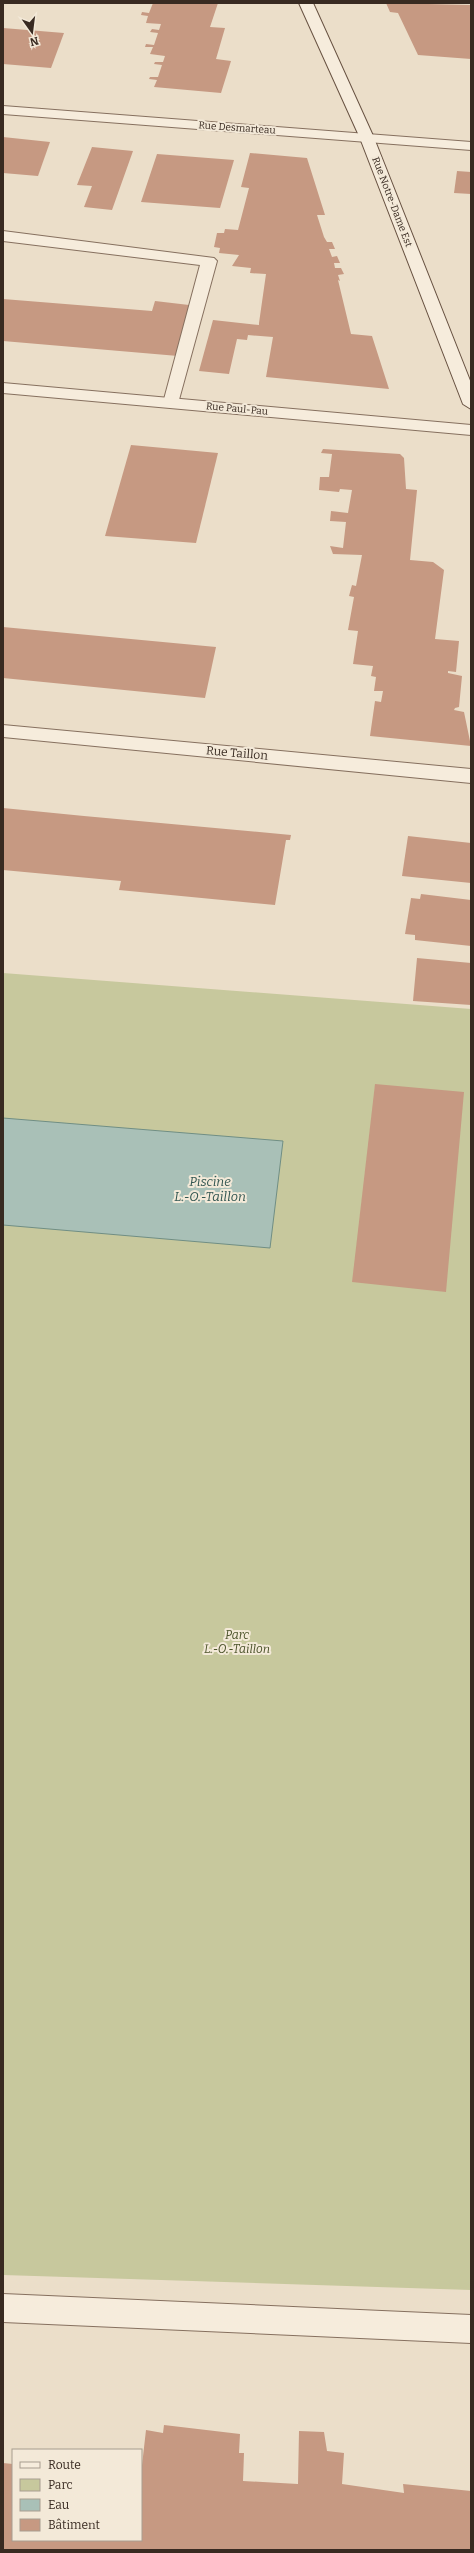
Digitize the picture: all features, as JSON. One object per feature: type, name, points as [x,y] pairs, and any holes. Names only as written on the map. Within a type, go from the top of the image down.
[{"type":"street","name":"Rue Notre-Dame Est","points":[[306,3],[367,138],[471,404]]},
{"type":"street","name":"Rue Desmarteau","points":[[3,110],[471,146]]},
{"type":"street","points":[[3,236],[209,261],[171,403]]},
{"type":"street","name":"Rue Paul-Pau","points":[[3,388],[471,430]]},
{"type":"street","name":"Rue Taillon","points":[[3,731],[471,776]]},
{"type":"street","points":[[3,2308],[471,2329]]},
{"type":"green space","name":"Parc L.-O.-Taillon","points":[[3,973],[471,1009],[471,2290],[3,2275]]},
{"type":"water","name":"Piscine L.-O.-Taillon","points":[[3,1118],[283,1141],[270,1248],[3,1225]]},
{"type":"building","points":[[153,3],[218,3],[210,27],[225,28],[216,59],[231,61],[221,93],[154,87],[157,80],[149,79],[150,77],[158,77],[162,65],[154,64],[155,62],[163,62],[165,56],[150,54],[153,47],[145,47],[146,44],[154,45],[158,33],[150,32],[152,29],[159,30],[161,24],[146,23],[148,16],[141,15],[142,12],[149,13]]},
{"type":"building","points":[[386,3],[471,5],[471,59],[418,55],[398,13],[390,12]]},
{"type":"building","points":[[3,28],[64,33],[51,68],[3,64]]},
{"type":"building","points":[[3,137],[50,142],[38,176],[3,173]]},
{"type":"building","points":[[92,147],[133,151],[112,210],[84,207],[92,186],[77,185]]},
{"type":"building","points":[[250,153],[307,158],[325,215],[317,215],[324,237],[327,242],[332,242],[335,249],[329,249],[332,257],[337,256],[340,263],[334,263],[335,268],[341,268],[344,274],[338,275],[340,281],[338,280],[351,334],[372,336],[389,389],[266,377],[273,337],[248,335],[247,340],[237,339],[229,374],[199,371],[213,320],[259,325],[266,274],[250,273],[251,268],[232,266],[239,255],[219,253],[220,248],[214,247],[217,233],[224,233],[225,229],[238,230],[249,188],[241,187]]},
{"type":"building","points":[[157,154],[234,160],[220,208],[141,202]]},
{"type":"building","points":[[457,171],[471,172],[471,194],[454,193]]},
{"type":"building","points":[[3,299],[152,311],[155,301],[189,305],[178,356],[3,341]]},
{"type":"building","points":[[131,445],[218,453],[196,543],[105,536]]},
{"type":"building","points":[[323,449],[400,454],[404,458],[406,489],[417,490],[410,560],[433,562],[444,570],[435,639],[459,641],[456,672],[448,671],[448,673],[462,676],[459,707],[455,708],[454,710],[464,712],[471,746],[370,736],[375,701],[381,702],[383,691],[374,691],[376,677],[371,676],[373,666],[353,664],[358,631],[348,630],[354,597],[349,596],[352,585],[356,586],[362,555],[333,554],[330,546],[343,548],[346,522],[330,521],[331,511],[348,513],[352,490],[340,489],[339,492],[319,490],[320,477],[329,477],[332,454],[321,453]]},
{"type":"building","points":[[3,627],[216,647],[205,698],[3,678]]},
{"type":"building","points":[[3,808],[291,835],[290,840],[286,840],[275,905],[119,890],[121,881],[3,870]]},
{"type":"building","points":[[408,836],[471,843],[471,883],[402,876]]},
{"type":"building","points":[[421,894],[471,900],[471,946],[415,940],[415,935],[405,934],[411,898],[420,899]]},
{"type":"building","points":[[417,958],[471,963],[471,1005],[413,1001]]},
{"type":"building","points":[[375,1084],[464,1092],[446,1292],[352,1282]]},
{"type":"building","points":[[164,2425],[240,2434],[239,2453],[244,2453],[243,2481],[298,2484],[299,2431],[324,2432],[327,2451],[344,2453],[342,2484],[404,2493],[403,2484],[471,2491],[471,2550],[3,2550],[3,2463],[12,2464],[12,2541],[142,2541],[142,2465],[146,2430],[163,2433]]}]
